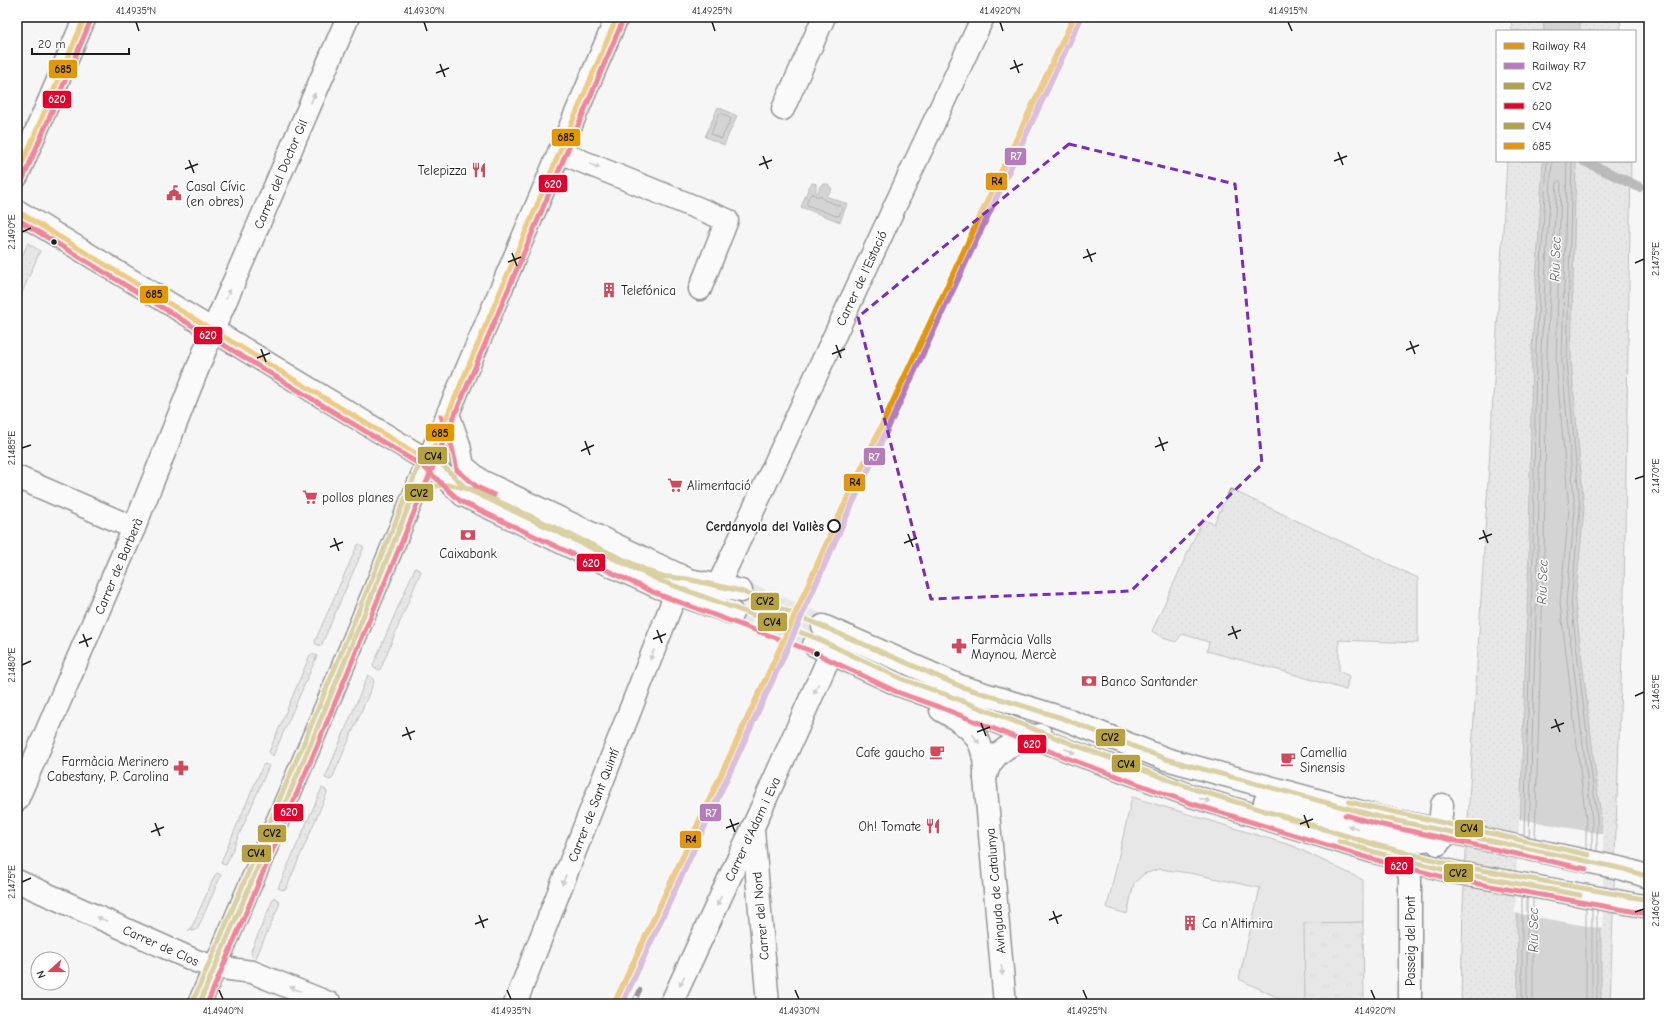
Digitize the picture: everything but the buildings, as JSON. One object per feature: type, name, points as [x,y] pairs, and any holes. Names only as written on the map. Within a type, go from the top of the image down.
[{"type":"street","points":[[17,176],[85,17]]},
{"type":"street","name":"Carrer del Doctor Gil","points":[[212,330],[348,17]]},
{"type":"street","points":[[199,1004],[617,17]]},
{"type":"street","points":[[783,109],[824,17]]},
{"type":"street","name":"Carrer de l'Estació","points":[[713,595],[983,17]]},
{"type":"street","points":[[559,152],[727,220],[700,289]]},
{"type":"street","points":[[17,211],[428,461],[452,484]]},
{"type":"street","name":"Carrer de Barberà","points":[[17,800],[134,528],[212,330]]},
{"type":"street","points":[[448,414],[459,444],[463,466],[481,481],[683,590],[713,595],[741,591]]},
{"type":"street","points":[[17,477],[134,528]]},
{"type":"street","points":[[410,503],[421,490],[441,485],[452,484],[474,490],[659,576],[683,590]]},
{"type":"street","name":"Carrer de Sant Quintí","points":[[515,1004],[683,590]]},
{"type":"street","points":[[713,595],[732,613]]},
{"type":"street","points":[[823,641],[1025,708],[1057,715],[1156,769],[1240,795],[1394,838],[1413,840],[1438,834]]},
{"type":"street","name":"Avinguda de Catalunya","points":[[823,641],[961,722],[979,740],[985,760],[985,778],[1005,1004]]},
{"type":"street","name":"Carrer d'Adam i Eva","points":[[671,1004],[753,828],[823,641]]},
{"type":"street","name":"Avinguda de Catalunya","points":[[899,685],[1192,796],[1426,868],[1649,907]]},
{"type":"street","points":[[985,778],[991,763],[1005,749],[1032,736],[1057,715]]},
{"type":"street","points":[[1057,715],[1166,759],[1438,834],[1460,835],[1624,869],[1649,877]]},
{"type":"street","name":"Passeig del Pont","points":[[1410,1004],[1426,868],[1438,834],[1442,805]]},
{"type":"street","name":"Passeig del Pont","points":[[1379,817],[1394,838],[1426,868]]},
{"type":"street","name":"Carrer del Nord","points":[[753,828],[768,1004]]},
{"type":"street","name":"Carrer de Clos","points":[[17,881],[196,961],[215,967],[252,972],[331,1004]]},
{"type":"highlighted area","points":[[1069,144],[1235,184],[1262,464],[1131,591],[931,599],[858,317]]},
{"type":"green space","points":[[1511,17],[1620,17],[1621,30],[1512,30]]},
{"type":"green space","points":[[1507,162],[1631,162],[1624,595],[1610,1004],[1461,1004],[1463,904]]},
{"type":"green space","points":[[28,243],[40,251],[17,304],[17,268]]},
{"type":"green space","points":[[1230,489],[1418,578],[1418,643],[1339,640],[1339,671],[1349,676],[1346,690],[1207,651],[1209,642],[1182,634],[1176,642],[1163,638],[1152,631],[1203,519],[1214,524]]},
{"type":"green space","points":[[359,544],[364,547],[321,646],[316,644],[315,641]]},
{"type":"green space","points":[[415,568],[421,571],[380,670],[374,668],[373,665]]},
{"type":"green space","points":[[312,654],[317,656],[273,756],[269,752],[310,655]]},
{"type":"green space","points":[[368,675],[372,677],[374,682],[332,779],[330,780],[325,778]]},
{"type":"green space","points":[[266,764],[269,766],[226,865],[222,864],[221,862],[263,765]]},
{"type":"green space","points":[[322,788],[326,790],[327,793],[286,889],[283,890],[278,888]]},
{"type":"green space","points":[[1132,797],[1293,846],[1363,880],[1363,922],[1304,923],[1305,1004],[1291,1004],[1239,979],[1260,888],[1190,873],[1159,869],[1144,874],[1134,883],[1127,914],[1107,908]]},
{"type":"green space","points":[[218,873],[221,875],[198,928],[194,931],[188,930],[191,929],[215,875]]},
{"type":"green space","points":[[274,897],[280,903],[256,958],[252,956],[251,951]]},
{"type":"green space","points":[[1303,922],[1363,922],[1364,1004],[1305,1004]]},
{"type":"water","points":[[1543,17],[1580,17],[1580,30],[1544,30]]},
{"type":"water","points":[[718,107],[737,116],[724,145],[705,137]]},
{"type":"water","name":"Riu Sec","points":[[1543,162],[1576,162],[1571,361],[1584,509],[1575,602],[1601,819],[1601,1004],[1518,1004],[1517,920],[1529,552],[1532,349]]},
{"type":"water","points":[[812,183],[816,184],[816,192],[818,193],[822,184],[828,184],[832,189],[830,193],[826,194],[826,196],[847,204],[840,222],[801,207]]},
{"type":"pier","points":[[1519,819],[1603,834],[1603,929],[1515,913]]},
{"type":"waterway","points":[[1586,162],[1639,187]]},
{"type":"tunnel","points":[[741,591],[823,626]]},
{"type":"tunnel","points":[[732,613],[814,645]]},
{"type":"railway","points":[[633,1004],[640,990]]},
{"type":"rail line","name":"R4","points":[[614,1004],[776,657],[834,527],[1074,17]]},
{"type":"rail line","name":"R7","points":[[622,1004],[782,660],[840,530],[1080,20]]},
{"type":"transit line","name":"685","points":[[17,176],[85,17]]},
{"type":"transit line","name":"685","points":[[17,211],[428,461],[617,17]]},
{"type":"transit line","name":"620","points":[[23,179],[91,20]]},
{"type":"transit line","name":"620","points":[[207,1004],[317,746],[447,433],[623,20]]},
{"type":"transit line","name":"620","points":[[17,219],[424,467],[460,501],[655,593],[811,651],[897,692],[942,708],[1067,758],[1190,803],[1372,859],[1451,879],[1648,914]]},
{"type":"transit line","name":"620","points":[[441,416],[452,447],[457,470],[477,487],[494,495]]},
{"type":"transit line","name":"CV4","points":[[193,1001],[305,740],[422,458],[427,454],[433,456],[467,489],[661,581],[816,638],[902,679],[1194,789],[1376,845],[1454,865],[1649,900]]},
{"type":"transit line","name":"CV2","points":[[199,1004],[311,743],[410,503],[421,490],[441,485],[451,485],[474,490],[659,576],[687,579],[741,591],[962,687],[1062,718],[1166,759],[1379,817],[1624,869],[1649,877]]},
{"type":"transit line","name":"CV4","points":[[1349,802],[1589,855]]},
{"type":"transit line","name":"620","points":[[1345,815],[1378,824],[1586,869]]},
{"type":"transit line","name":"CV2","points":[[1339,841],[1374,852],[1453,872],[1580,895]]},
{"type":"place","name":"Telepizza","points":[[479,170]]},
{"type":"place","name":"Casal Cívic (en obres)","points":[[174,193]]},
{"type":"place","name":"Telefónica","points":[[609,290]]},
{"type":"place","name":"Alimentació","points":[[675,485]]},
{"type":"place","name":"pollos planes","points":[[310,497]]},
{"type":"place","name":"Cerdanyola del Vallès","points":[[834,526]]},
{"type":"place","name":"Caixabank","points":[[468,535]]},
{"type":"place","name":"Farmàcia Valls Maynou, Mercè","points":[[959,646]]},
{"type":"place","name":"Banco Santander","points":[[1089,681]]},
{"type":"place","name":"Cafe gaucho","points":[[937,752]]},
{"type":"place","name":"Camellia Sinensis","points":[[1288,759]]},
{"type":"place","name":"Farmàcia Merinero Cabestany, P. Carolina","points":[[181,768]]},
{"type":"place","name":"Oh! Tomate","points":[[933,826]]},
{"type":"place","name":"Ca n'Altimira","points":[[1190,923]]}]
